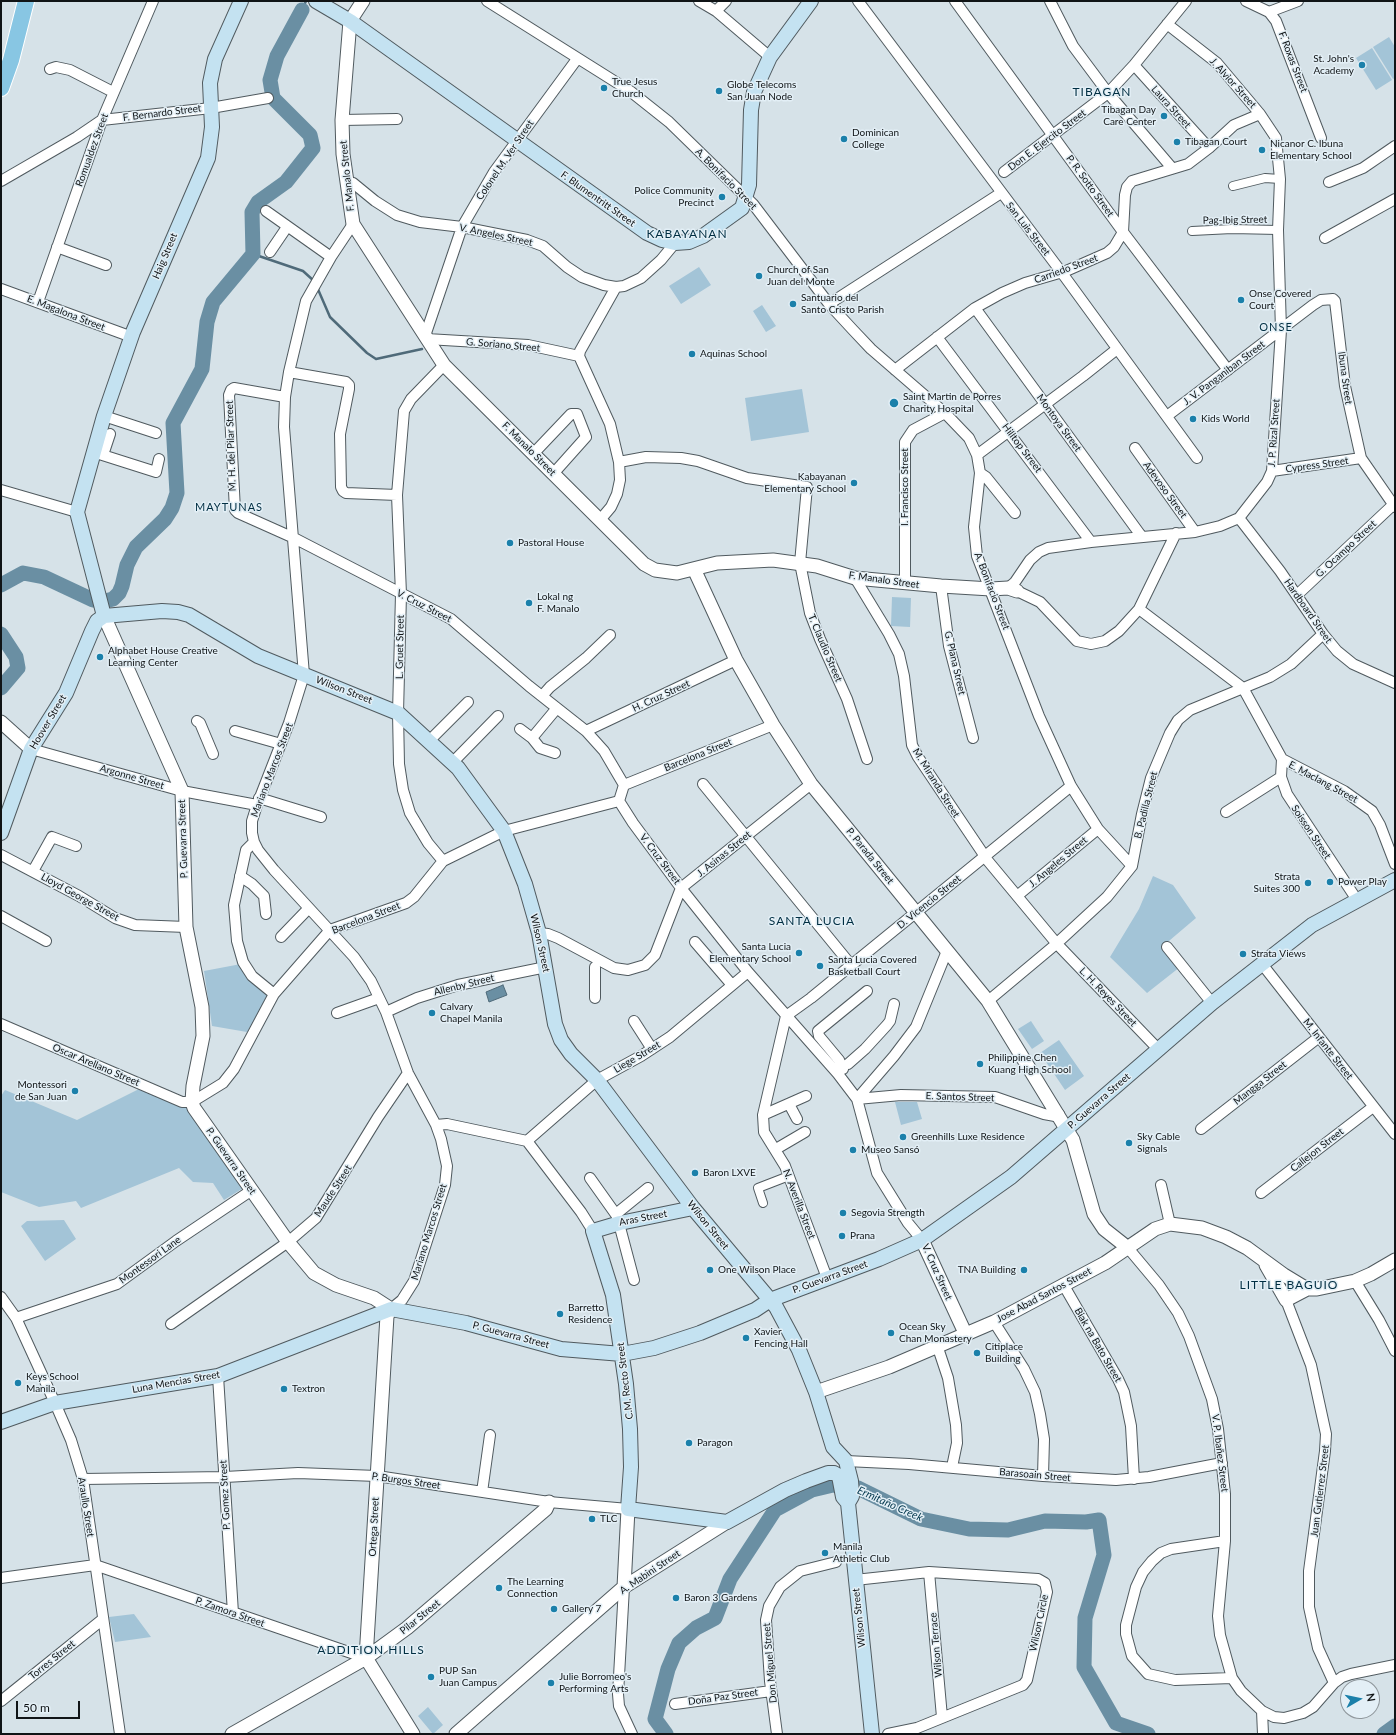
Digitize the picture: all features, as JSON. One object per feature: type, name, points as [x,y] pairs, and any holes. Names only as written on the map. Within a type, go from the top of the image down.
[{"type":"main road","points":[[1,88],[11,60],[26,1]]},
{"type":"main road","name":"Haig Street","points":[[77,512],[98,453],[104,416],[132,337],[208,158],[211,144],[210,83],[215,59],[241,1]]},
{"type":"main road","name":"F. Blumentritt Street","points":[[317,2],[350,21],[647,233],[662,240],[675,243],[689,242],[712,230],[742,208],[749,185],[751,110],[754,92],[770,57],[811,1]]},
{"type":"main road","name":"P. Guevarra Street","points":[[77,512],[101,606]]},
{"type":"main road","name":"Wilson Street","points":[[101,606],[178,612],[189,615],[258,656],[398,713],[452,763],[470,783],[504,831],[524,884],[539,933],[555,1024],[562,1040],[571,1054],[597,1080],[694,1208],[770,1300],[799,1350],[816,1392],[833,1447],[833,1462],[828,1473]]},
{"type":"main road","name":"Hoover Street","points":[[1,833],[31,749],[66,693],[97,621],[101,606]]},
{"type":"main road","name":"P. Guevarra Street","points":[[392,1309],[466,1323],[561,1349],[622,1354],[654,1348],[700,1333],[755,1310],[770,1300],[879,1259],[922,1240],[1011,1177],[1212,1003],[1312,925],[1395,880]]},
{"type":"main road","name":"Aras Street","points":[[593,1231],[618,1218],[694,1208]]},
{"type":"main road","name":"C.M. Recto Street","points":[[593,1231],[613,1295],[622,1354],[630,1429],[631,1467],[628,1509]]},
{"type":"main road","name":"Luna Mencias Street","points":[[1,1422],[55,1403],[218,1376],[392,1309]]},
{"type":"main road","name":"Wilson Street","points":[[833,1447],[846,1461],[855,1580],[872,1734]]},
{"type":"main road","points":[[828,1473],[837,1474],[847,1490]]},
{"type":"main road","name":"A. Mabini Street","points":[[727,1522],[785,1490],[828,1473]]},
{"type":"main road","name":"P. Burgos Street","points":[[628,1509],[727,1522]]},
{"type":"street","name":"Romualdez Street","points":[[38,302],[102,120],[153,1]]},
{"type":"street","name":"F. Manalo Street","points":[[363,1],[350,21],[342,120],[346,183],[353,224],[444,365],[644,564],[656,570],[676,573],[727,562],[773,560],[800,562],[855,578],[905,584],[1012,589]]},
{"type":"street","name":"A. Bonifacio Street","points":[[488,1],[577,59],[630,91],[669,122],[753,204],[829,304],[871,350],[945,413],[970,438],[977,455],[980,473],[974,541],[977,556],[1039,716],[1071,786],[1098,829],[1132,866]]},
{"type":"street","points":[[699,1],[716,11],[770,57]]},
{"type":"street","points":[[716,11],[726,1]]},
{"type":"street","name":"San Luis Street","points":[[858,1],[1001,193],[1062,272],[1197,458]]},
{"type":"street","name":"P. R. Sotto Street","points":[[955,1],[1123,232],[1228,370]]},
{"type":"street","points":[[1050,1],[1073,46],[1108,93],[1172,168]]},
{"type":"street","name":"Don E. Ejercito Street","points":[[1004,172],[1054,136],[1108,93],[1134,65],[1186,1]]},
{"type":"street","points":[[1246,1],[1269,12],[1298,1]]},
{"type":"street","name":"F. Roxas Street","points":[[1269,12],[1281,31],[1321,138]]},
{"type":"street","name":"J. Alvior Street","points":[[1167,24],[1217,64],[1260,114]]},
{"type":"street","name":"Colonel M. Ver Street","points":[[426,338],[462,227],[494,172],[577,59]]},
{"type":"street","name":"Laura Street","points":[[1134,65],[1209,148]]},
{"type":"street","points":[[50,69],[56,67],[70,70],[113,92]]},
{"type":"street","name":"F. Bernardo Street","points":[[1,181],[77,137],[102,120],[211,108],[268,98]]},
{"type":"street","name":"Carriedo Street","points":[[895,370],[975,308],[1008,290],[1062,272],[1107,253],[1114,247],[1123,232],[1127,187],[1132,181],[1142,176],[1188,164],[1239,122],[1260,114]]},
{"type":"street","name":"J. P. Rizal Street","points":[[1012,589],[1030,560],[1039,552],[1091,542],[1195,532],[1220,526],[1239,518],[1267,482],[1272,471],[1281,330],[1278,230],[1280,179],[1276,138],[1260,114]]},
{"type":"street","points":[[342,120],[397,119]]},
{"type":"street","points":[[1329,182],[1363,168],[1395,146]]},
{"type":"street","points":[[1233,186],[1265,178],[1280,179]]},
{"type":"street","name":"V. Angeles Street","points":[[346,183],[353,183],[375,201],[397,215],[420,222],[462,227],[527,240],[543,246],[567,267],[582,277],[604,285],[616,287]]},
{"type":"street","points":[[829,304],[1001,193]]},
{"type":"street","points":[[1325,238],[1394,202]]},
{"type":"street","points":[[266,211],[331,257]]},
{"type":"street","name":"Mariano Marcos Street","points":[[353,224],[320,275],[306,301],[289,372],[285,397],[284,427],[304,675],[281,744],[252,821],[254,842],[274,870],[354,957],[371,981],[386,1012],[408,1073],[436,1125],[447,1166],[445,1185],[414,1281],[402,1300],[392,1309]]},
{"type":"street","points":[[270,252],[287,227]]},
{"type":"street","name":"Pag-Ibig Street","points":[[1192,231],[1232,229],[1278,230]]},
{"type":"street","points":[[600,520],[611,507],[617,494],[620,480],[619,462],[610,424],[579,356],[580,351],[616,287],[632,283],[641,278],[661,260],[675,243]]},
{"type":"street","points":[[58,247],[106,265]]},
{"type":"street","name":"E. Magalona Street","points":[[1,289],[132,337]]},
{"type":"street","name":"Ibuna Street","points":[[1281,330],[1313,304],[1329,299],[1335,301],[1345,386],[1361,458],[1394,505]]},
{"type":"street","name":"Montoya Street","points":[[975,308],[1142,537]]},
{"type":"street","name":"J. V. Panganiban Street","points":[[1167,416],[1281,330]]},
{"type":"street","name":"Hilltop Street","points":[[937,337],[1091,542]]},
{"type":"street","name":"G. Soriano Street","points":[[426,338],[528,345],[579,356]]},
{"type":"street","points":[[977,455],[1118,348]]},
{"type":"street","name":"L. Gruet Street","points":[[443,861],[428,843],[410,813],[399,764],[398,713],[402,594],[397,495],[404,411],[411,399],[444,365]]},
{"type":"street","points":[[289,372],[346,382],[349,385],[350,389],[340,434],[341,487],[343,491],[346,493],[397,495]]},
{"type":"street","name":"M. H. del Pilar Street","points":[[235,510],[229,395],[231,390],[234,388],[285,397]]},
{"type":"street","name":"I. Francisco Street","points":[[905,584],[905,442],[913,430],[945,413]]},
{"type":"street","points":[[533,454],[572,414],[577,414],[586,437],[553,474]]},
{"type":"street","points":[[104,416],[156,433]]},
{"type":"street","points":[[110,434],[98,453],[156,472],[159,459]]},
{"type":"street","name":"Adevoso Street","points":[[1135,448],[1195,532]]},
{"type":"street","name":"T. Claudio Street","points":[[619,462],[646,457],[681,458],[698,461],[747,478],[805,486],[808,489],[800,562],[810,613],[847,699],[867,759]]},
{"type":"street","name":"Cypress Street","points":[[1272,471],[1361,458]]},
{"type":"street","points":[[980,473],[986,477],[1015,513]]},
{"type":"street","points":[[1,490],[77,512]]},
{"type":"street","name":"G. Ocampo Street","points":[[1297,595],[1394,505]]},
{"type":"street","name":"V. Cruz Street","points":[[235,510],[238,514],[294,538],[452,619],[543,697],[586,731],[604,751],[624,785]]},
{"type":"street","name":"Hardboard Street","points":[[1239,518],[1337,651],[1353,664],[1395,683]]},
{"type":"street","points":[[1012,589],[1040,602],[1077,641],[1091,644],[1105,641],[1119,630],[1139,609],[1176,533]]},
{"type":"street","name":"P. Parada Street","points":[[694,569],[736,660],[773,725],[812,784],[988,1001],[1068,1128]]},
{"type":"street","name":"M. Miranda Street","points":[[855,578],[889,634],[899,654],[904,676],[914,751],[985,858],[1056,944]]},
{"type":"street","name":"G. Plana Street","points":[[941,586],[949,646],[972,738]]},
{"type":"street","name":"P. Guevarra Street","points":[[101,606],[182,791],[186,927],[202,1007],[203,1036],[193,1086],[192,1102],[203,1122],[288,1242],[314,1273],[336,1285],[374,1298],[392,1309]]},
{"type":"street","name":"E. Maclang Street","points":[[1139,609],[1243,688],[1282,759],[1344,791],[1372,811],[1380,825],[1395,864]]},
{"type":"street","name":"B. Padilla Street","points":[[988,1001],[1056,944],[1107,897],[1132,866],[1151,778],[1170,733],[1178,720],[1190,710],[1270,676],[1291,664],[1323,634]]},
{"type":"street","points":[[543,697],[559,680],[586,658],[610,635]]},
{"type":"street","name":"H. Cruz Street","points":[[586,731],[736,660]]},
{"type":"street","points":[[429,741],[468,702]]},
{"type":"street","points":[[532,738],[557,708]]},
{"type":"street","points":[[452,763],[498,716]]},
{"type":"street","points":[[197,721],[200,723],[213,754]]},
{"type":"street","points":[[1,722],[31,749]]},
{"type":"street","name":"Barcelona Street","points":[[624,785],[773,725]]},
{"type":"street","points":[[520,729],[532,738],[540,748],[555,754]]},
{"type":"street","points":[[234,730],[281,744]]},
{"type":"street","name":"Argonne Street","points":[[31,749],[182,791],[258,802],[321,817]]},
{"type":"street","name":"Soisson Street","points":[[1282,759],[1281,777],[1287,794],[1295,809],[1356,900]]},
{"type":"street","points":[[1226,812],[1281,777]]},
{"type":"street","points":[[703,784],[851,965]]},
{"type":"street","name":"J. Asinas Street","points":[[681,888],[812,784]]},
{"type":"street","points":[[619,801],[624,785]]},
{"type":"street","name":"D. Vicencio Street","points":[[786,1016],[985,858],[1071,786]]},
{"type":"street","name":"V. Cruz Street","points":[[619,801],[681,888],[748,972],[838,1074],[857,1099],[877,1173],[908,1223],[922,1240],[966,1335]]},
{"type":"street","name":"Barcelona Street","points":[[192,1102],[223,1083],[234,1069],[274,994],[330,930],[406,903],[414,897],[443,861],[504,831],[619,801]]},
{"type":"street","name":"J. Angeles Street","points":[[1017,896],[1098,829]]},
{"type":"street","points":[[32,871],[52,837],[76,846]]},
{"type":"street","points":[[254,842],[246,850],[234,905],[238,941],[243,962],[252,976],[274,994]]},
{"type":"street","name":"Lloyd George Street","points":[[1,855],[79,896],[114,918],[135,925],[186,927]]},
{"type":"street","points":[[240,876],[252,884],[264,896],[266,914]]},
{"type":"street","points":[[539,933],[548,934],[558,938],[614,968],[628,970],[645,965],[655,955],[681,888]]},
{"type":"street","points":[[281,937],[309,908]]},
{"type":"street","points":[[1,916],[46,941]]},
{"type":"street","points":[[696,942],[732,985]]},
{"type":"street","name":"L. H. Reyes Street","points":[[1056,944],[1159,1050]]},
{"type":"street","points":[[1167,947],[1212,1003]]},
{"type":"street","points":[[857,1099],[890,1061],[916,1027],[947,951]]},
{"type":"street","name":"M. Infante Street","points":[[1262,964],[1395,1134]]},
{"type":"street","name":"Allenby Street","points":[[386,1012],[417,998],[458,986],[546,967]]},
{"type":"street","points":[[595,967],[595,998]]},
{"type":"street","name":"Liege Street","points":[[527,1141],[597,1080],[652,1049],[670,1037],[748,972]]},
{"type":"street","points":[[867,991],[818,1032],[819,1036],[846,1066],[865,1049],[887,1025],[894,1004]]},
{"type":"street","points":[[337,1013],[379,998]]},
{"type":"street","name":"N. Averilla Street","points":[[786,1016],[763,1116],[764,1132],[776,1149],[790,1176],[827,1278]]},
{"type":"street","points":[[634,1021],[652,1049]]},
{"type":"street","name":"Oscar Arellano Street","points":[[1,1024],[182,1102],[192,1102]]},
{"type":"street","name":"Mangga Street","points":[[1201,1129],[1319,1037]]},
{"type":"street","name":"Maude Street","points":[[171,1324],[288,1242],[316,1218],[378,1117],[408,1073]]},
{"type":"street","points":[[763,1116],[806,1096]]},
{"type":"street","name":"E. Santos Street","points":[[857,1099],[901,1096],[995,1097],[1044,1114],[1055,1116],[1059,1114]]},
{"type":"street","points":[[789,1104],[797,1119]]},
{"type":"street","name":"Callejon Street","points":[[1261,1193],[1373,1107]]},
{"type":"street","points":[[436,1125],[447,1124],[527,1141]]},
{"type":"street","name":"V. P. Ibañez Street","points":[[1068,1128],[1073,1140],[1094,1214],[1104,1229],[1128,1248],[1159,1285],[1178,1313],[1189,1336],[1212,1398],[1218,1429],[1225,1494],[1225,1541],[1218,1616],[1224,1651],[1232,1678],[1241,1691],[1262,1711]]},
{"type":"street","points":[[776,1149],[805,1132]]},
{"type":"street","name":"C.M. Recto Street","points":[[527,1141],[581,1212],[593,1231]]},
{"type":"street","points":[[763,1204],[758,1188],[790,1176]]},
{"type":"street","points":[[590,1178],[618,1218],[634,1280]]},
{"type":"street","points":[[1161,1185],[1170,1224]]},
{"type":"street","points":[[618,1218],[648,1188]]},
{"type":"street","name":"Montessori Lane","points":[[16,1318],[117,1284],[176,1241],[252,1190]]},
{"type":"street","name":"Jose Abad Santos Street","points":[[816,1392],[889,1367],[938,1348],[994,1322],[1104,1263],[1155,1229],[1170,1224],[1202,1228],[1226,1237],[1247,1248],[1264,1262],[1307,1289]]},
{"type":"street","points":[[1286,1300],[1307,1289],[1317,1289],[1355,1281],[1371,1274],[1395,1260]]},
{"type":"street","name":"Jose Abad Santos Street","points":[[1264,1262],[1286,1300]]},
{"type":"street","points":[[1355,1281],[1380,1320],[1395,1351]]},
{"type":"street","name":"Biak na Bato Street","points":[[1063,1284],[1124,1392],[1131,1426],[1134,1479]]},
{"type":"street","name":"Araullo Street","points":[[1,1297],[16,1318],[55,1403],[71,1440],[82,1479],[120,1734]]},
{"type":"street","name":"Juan Gutierrez Street","points":[[1286,1300],[1310,1365],[1326,1434],[1309,1571],[1309,1607],[1318,1648],[1334,1683]]},
{"type":"street","name":"Ortega Street","points":[[366,1658],[387,1316],[392,1309]]},
{"type":"street","points":[[994,1322],[1024,1369],[1035,1392],[1044,1440],[1043,1476]]},
{"type":"street","points":[[938,1348],[948,1378],[956,1426],[957,1443],[952,1467]]},
{"type":"street","name":"P. Gomez Street","points":[[218,1376],[232,1613]]},
{"type":"street","points":[[482,1492],[490,1435]]},
{"type":"street","name":"Barasoain Street","points":[[846,1461],[952,1467],[1043,1476],[1116,1480],[1134,1479],[1222,1464]]},
{"type":"street","name":"P. Burgos Street","points":[[82,1479],[225,1477],[298,1473],[377,1476],[549,1502],[628,1509]]},
{"type":"street","name":"Pilar Street","points":[[232,1734],[366,1658],[408,1628],[546,1509],[549,1502]]},
{"type":"street","name":"C.M. Recto Street","points":[[628,1509],[618,1694],[619,1706],[632,1734]]},
{"type":"street","name":"A. Mabini Street","points":[[456,1734],[624,1587],[727,1522]]},
{"type":"street","points":[[1225,1541],[1171,1549],[1161,1552],[1143,1572],[1136,1587],[1126,1625],[1126,1634],[1132,1656],[1148,1674],[1175,1680],[1232,1678]]},
{"type":"street","name":"Don Miguel Street","points":[[777,1734],[771,1691],[766,1620],[773,1596],[788,1579],[800,1571],[836,1562]]},
{"type":"street","points":[[1,1578],[95,1565]]},
{"type":"street","name":"P. Zamora Street","points":[[95,1565],[366,1658]]},
{"type":"street","name":"Wilson Circle","points":[[855,1580],[929,1572],[1038,1579],[1045,1583],[1047,1592],[1027,1680],[1023,1685],[917,1728],[888,1734]]},
{"type":"street","name":"Wilson Terrace","points":[[929,1572],[942,1717]]},
{"type":"street","name":"Torres Street","points":[[1,1701],[103,1619]]},
{"type":"street","points":[[366,1658],[413,1734]]},
{"type":"street","points":[[1263,1734],[1262,1711],[1274,1717],[1284,1718],[1303,1713],[1313,1707],[1334,1683],[1351,1674],[1395,1665]]},
{"type":"street","name":"Doña Paz Street","points":[[675,1704],[771,1691]]},
{"type":"shaded area","points":[[1389,37],[1395,47],[1395,78],[1393,79],[1373,47]]},
{"type":"shaded area","points":[[1372,48],[1392,80],[1376,90],[1356,58]]},
{"type":"shaded area","points":[[699,267],[711,285],[681,304],[669,286]]},
{"type":"shaded area","points":[[762,305],[776,326],[766,332],[753,311]]},
{"type":"shaded area","points":[[802,389],[809,432],[751,441],[745,398]]},
{"type":"shaded area","points":[[892,597],[911,598],[910,627],[891,626]]},
{"type":"shaded area","points":[[1153,876],[1173,885],[1196,918],[1163,946],[1180,967],[1147,993],[1110,957],[1139,909]]},
{"type":"shaded area","points":[[241,964],[249,980],[270,993],[247,1032],[212,1026],[204,971]]},
{"type":"shaded area","points":[[503,985],[507,995],[489,1002],[486,992]]},
{"type":"shaded area","points":[[1031,1021],[1044,1041],[1032,1049],[1018,1029]]},
{"type":"shaded area","points":[[1059,1040],[1084,1076],[1065,1090],[1040,1053]]},
{"type":"shaded area","points":[[139,1089],[185,1103],[245,1187],[224,1200],[213,1183],[193,1182],[179,1168],[81,1208],[76,1201],[39,1207],[1,1192],[1,1096],[5,1090],[77,1120]]},
{"type":"shaded area","points":[[895,1102],[917,1102],[922,1119],[901,1125]]},
{"type":"shaded area","points":[[64,1220],[76,1239],[45,1261],[21,1226],[27,1221]]},
{"type":"shaded area","points":[[134,1614],[151,1637],[115,1642],[109,1617]]},
{"type":"shaded area","points":[[428,1707],[443,1725],[433,1734],[418,1716]]},
{"type":"waterway","points":[[302,10],[306,1]]},
{"type":"waterway","points":[[105,601],[113,599],[119,593],[127,565],[136,547],[165,519],[172,508],[177,493],[173,423],[202,369],[207,322],[213,302],[253,254],[252,212],[258,202],[286,182],[313,148],[310,135],[273,98],[270,80],[277,56],[302,10]]},
{"type":"waterway","points":[[253,254],[303,271],[314,281]]},
{"type":"waterway","points":[[317,287],[330,317],[367,353],[376,359],[422,349]]},
{"type":"waterway","points":[[1,585],[23,573],[44,577],[98,601]]},
{"type":"waterway","points":[[1,634],[16,657],[18,668],[1,688]]},
{"type":"waterway","name":"Ermitaño Creek","points":[[666,1734],[655,1719],[668,1669],[679,1643],[696,1628],[715,1618],[730,1579],[775,1510],[812,1490],[833,1485],[858,1488],[921,1519],[969,1529],[1008,1530],[1045,1521],[1086,1522],[1099,1520],[1104,1555],[1085,1618],[1084,1667],[1116,1723],[1148,1734]]},
{"type":"waterway","name":"Ermitaño Creek","points":[[1384,1734],[1395,1726]]},
{"type":"place","name":"St. John's Academy","points":[[1362,65]]},
{"type":"place","name":"True Jesus Church","points":[[604,88]]},
{"type":"place","name":"Globe Telecoms San Juan Node","points":[[719,91]]},
{"type":"place","name":"Tibagan Day Care Center","points":[[1164,116]]},
{"type":"place","name":"Dominican College","points":[[844,139]]},
{"type":"place","name":"Tibagan Court","points":[[1177,142]]},
{"type":"place","name":"Nicanor C. Ibuna Elementary School","points":[[1262,150]]},
{"type":"place","name":"Police Community Precinct","points":[[722,197]]},
{"type":"place","name":"Church of San Juan del Monte","points":[[759,276]]},
{"type":"place","name":"Onse Covered Court","points":[[1241,300]]},
{"type":"place","name":"Santuario del Santo Cristo Parish","points":[[793,304]]},
{"type":"place","name":"Aquinas School","points":[[692,354]]},
{"type":"place","name":"Saint Martin de Porres Charity Hospital","points":[[894,403]]},
{"type":"place","name":"Kids World","points":[[1193,419]]},
{"type":"place","name":"Kabayanan Elementary School","points":[[854,483]]},
{"type":"place","name":"Pastoral House","points":[[510,543]]},
{"type":"place","name":"Lokal ng F. Manalo","points":[[529,603]]},
{"type":"place","name":"Alphabet House Creative Learning Center","points":[[100,657]]},
{"type":"place","name":"Power Play","points":[[1330,882]]},
{"type":"place","name":"Strata Suites 300","points":[[1308,883]]},
{"type":"place","name":"Santa Lucia Elementary School","points":[[799,953]]},
{"type":"place","name":"Strata Views","points":[[1243,954]]},
{"type":"place","name":"Santa Lucia Covered Basketball Court","points":[[820,966]]},
{"type":"place","name":"Calvary Chapel Manila","points":[[432,1013]]},
{"type":"place","name":"Philippine Chen Kuang High School","points":[[980,1064]]},
{"type":"place","name":"Montessori de San Juan","points":[[75,1091]]},
{"type":"place","name":"Greenhills Luxe Residence","points":[[903,1137]]},
{"type":"place","name":"Sky Cable Signals","points":[[1129,1143]]},
{"type":"place","name":"Museo Sansó","points":[[853,1150]]},
{"type":"place","name":"Baron LXVE","points":[[695,1173]]},
{"type":"place","name":"Segovia Strength","points":[[843,1213]]},
{"type":"place","name":"Prana","points":[[842,1236]]},
{"type":"place","name":"One Wilson Place","points":[[710,1270]]},
{"type":"place","name":"TNA Building","points":[[1024,1270]]},
{"type":"place","name":"Barretto Residence","points":[[560,1314]]},
{"type":"place","name":"Ocean Sky Chan Monastery","points":[[891,1333]]},
{"type":"place","name":"Xavier Fencing Hall","points":[[746,1338]]},
{"type":"place","name":"Citiplace Building","points":[[977,1353]]},
{"type":"place","name":"Keys School Manila","points":[[18,1383]]},
{"type":"place","name":"Textron","points":[[284,1389]]},
{"type":"place","name":"Paragon","points":[[689,1443]]},
{"type":"place","name":"TLC","points":[[592,1519]]},
{"type":"place","name":"Manila Athletic Club","points":[[825,1553]]},
{"type":"place","name":"The Learning Connection","points":[[499,1588]]},
{"type":"place","name":"Baron 3 Gardens","points":[[676,1598]]},
{"type":"place","name":"Gallery 7","points":[[554,1609]]},
{"type":"place","name":"PUP San Juan Campus","points":[[431,1677]]},
{"type":"place","name":"Julie Borromeo's Performing Arts","points":[[551,1683]]},
{"type":"district","name":"TIBAGAN","points":[[1102,92]]},
{"type":"district","name":"KABAYANAN","points":[[687,234]]},
{"type":"district","name":"ONSE","points":[[1276,327]]},
{"type":"district","name":"MAYTUNAS","points":[[229,507]]},
{"type":"district","name":"SANTA LUCIA","points":[[812,921]]},
{"type":"district","name":"LITTLE BAGUIO","points":[[1289,1285]]},
{"type":"district","name":"ADDITION HILLS","points":[[371,1650]]}]
